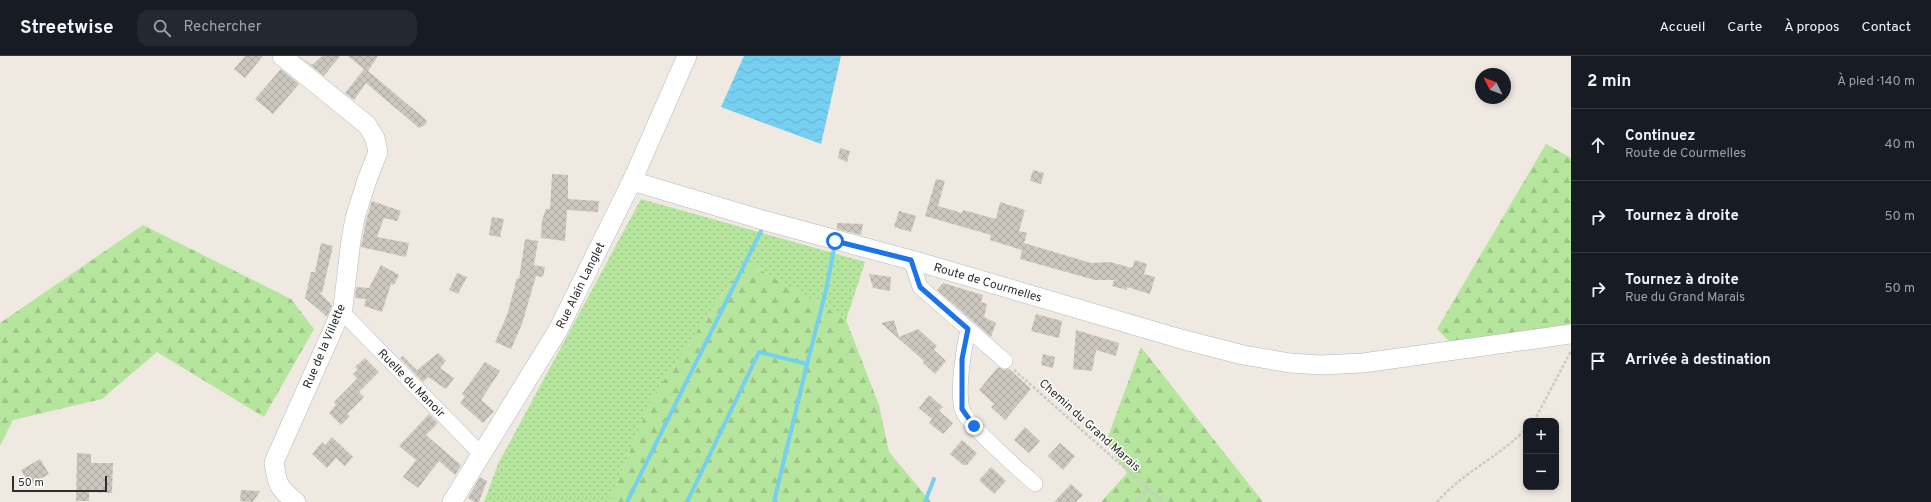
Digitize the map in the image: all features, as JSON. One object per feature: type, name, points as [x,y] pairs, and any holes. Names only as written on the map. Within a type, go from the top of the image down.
[{"type":"street","name":"Rue de la Villette","points":[[282,56],[367,125],[375,138],[378,152],[355,218],[341,311],[274,462],[276,482],[285,494],[296,502]]},
{"type":"street","name":"Rue Alain Langlet","points":[[452,502],[558,330],[632,181],[687,56]]},
{"type":"street","name":"Route de Courmelles","points":[[632,181],[769,222],[911,260],[1181,339],[1243,355],[1290,363],[1321,365],[1364,363],[1571,334]]},
{"type":"street","points":[[911,260],[920,287],[1005,361]]},
{"type":"street","name":"Ruelle du Manoir","points":[[341,311],[482,455]]},
{"type":"street","points":[[968,329],[962,359],[962,409],[974,426],[1035,484]]},
{"type":"path","points":[[1536,418],[1571,351]]},
{"type":"path","name":"Chemin du Grand Marais","points":[[1005,361],[1163,502]]},
{"type":"path","points":[[1437,502],[1445,492],[1515,440],[1523,432]]},
{"type":"path","points":[[1136,502],[1148,489]]},
{"type":"green space","points":[[1546,144],[1571,158],[1571,324],[1450,342],[1437,329]]},
{"type":"green space","points":[[641,199],[865,262],[846,320],[745,261],[652,398],[609,502],[484,502],[498,464]]},
{"type":"green space","points":[[143,225],[291,299],[314,329],[264,417],[157,352],[102,399],[13,420],[0,446],[0,323]]},
{"type":"green space","points":[[745,261],[846,320],[879,405],[889,452],[931,502],[609,502],[652,398]]},
{"type":"green space","points":[[1141,347],[1263,502],[1101,502],[1127,473],[1106,442]]},
{"type":"water","points":[[744,56],[841,56],[821,144],[721,107]]},
{"type":"building","points":[[245,56],[263,56],[245,78],[234,69]]},
{"type":"building","points":[[299,56],[312,65],[322,56],[340,56],[324,76]]},
{"type":"building","points":[[348,56],[378,56],[368,71],[424,118],[427,121],[425,125],[419,128],[366,83],[354,100],[345,93],[364,69]]},
{"type":"building","points":[[281,69],[299,84],[273,114],[255,99]]},
{"type":"building","points":[[840,148],[850,151],[847,162],[838,158]]},
{"type":"building","points":[[1033,170],[1044,173],[1041,184],[1030,181]]},
{"type":"building","points":[[552,174],[568,175],[568,199],[599,201],[598,212],[567,210],[565,241],[541,238],[542,220],[546,209],[550,209]]},
{"type":"building","points":[[936,179],[945,181],[938,206],[962,213],[963,210],[996,219],[1000,202],[1025,210],[1019,231],[1027,233],[1024,243],[1091,263],[1110,262],[1132,268],[1135,260],[1147,264],[1144,274],[1155,277],[1150,294],[1127,287],[1127,290],[1112,286],[1114,280],[1095,280],[1020,259],[1022,250],[990,240],[991,235],[925,216]]},
{"type":"building","points":[[372,201],[401,211],[397,221],[384,218],[377,237],[409,243],[406,257],[361,247]]},
{"type":"building","points":[[899,211],[916,216],[911,232],[894,227]]},
{"type":"building","points":[[492,217],[504,219],[500,237],[489,235]]},
{"type":"building","points":[[837,223],[863,224],[861,235],[837,229]]},
{"type":"building","points":[[525,239],[538,241],[534,265],[545,267],[543,277],[536,276],[522,324],[511,349],[495,342],[507,315],[517,278],[519,279]]},
{"type":"building","points":[[321,243],[333,246],[322,293],[319,292],[332,305],[327,317],[305,298],[311,272],[315,272]]},
{"type":"building","points":[[381,265],[399,275],[394,285],[391,284],[382,312],[364,306],[366,299],[355,298],[356,287],[369,288]]},
{"type":"building","points":[[457,273],[467,277],[458,294],[449,290]]},
{"type":"building","points":[[869,274],[891,277],[890,291],[873,288]]},
{"type":"building","points":[[943,283],[983,295],[981,302],[987,304],[984,317],[996,323],[991,337],[937,290]]},
{"type":"building","points":[[1036,314],[1062,321],[1059,338],[1031,331]]},
{"type":"building","points":[[894,320],[899,337],[918,329],[937,346],[934,350],[946,361],[935,374],[923,363],[924,361],[881,323]]},
{"type":"building","points":[[1076,330],[1119,343],[1116,356],[1096,350],[1092,371],[1073,369]]},
{"type":"building","points":[[438,353],[446,361],[440,368],[454,378],[446,389],[428,377],[423,382],[400,358],[403,356],[417,370]]},
{"type":"building","points":[[1043,354],[1055,357],[1053,368],[1041,365]]},
{"type":"building","points":[[365,358],[379,372],[359,392],[364,397],[347,414],[350,416],[341,425],[329,413],[336,405],[334,402],[357,379],[353,374],[358,370],[355,367]]},
{"type":"building","points":[[485,362],[500,371],[481,400],[494,411],[483,423],[460,403],[465,397],[462,394]]},
{"type":"building","points":[[998,367],[1004,370],[1009,369],[1031,389],[1005,420],[991,407],[994,404],[979,390]]},
{"type":"building","points":[[929,395],[943,407],[939,411],[953,423],[943,434],[929,423],[932,419],[919,408]]},
{"type":"building","points":[[429,414],[438,423],[426,435],[461,465],[455,475],[439,461],[418,488],[403,477],[416,460],[399,446]]},
{"type":"building","points":[[1025,427],[1040,441],[1029,453],[1014,440]]},
{"type":"building","points":[[332,437],[353,457],[345,466],[336,458],[327,468],[312,454],[322,442],[325,445]]},
{"type":"building","points":[[962,440],[977,453],[967,465],[963,465],[950,454]]},
{"type":"building","points":[[1060,443],[1075,456],[1063,470],[1048,456]]},
{"type":"building","points":[[77,453],[91,454],[91,463],[113,463],[112,493],[89,492],[89,501],[76,501]]},
{"type":"building","points":[[40,459],[49,474],[29,485],[21,470]]},
{"type":"building","points":[[991,467],[1006,481],[994,494],[979,480]]},
{"type":"building","points":[[480,477],[487,481],[479,502],[475,502],[468,498]]},
{"type":"building","points":[[1071,484],[1083,495],[1076,502],[1054,502]]},
{"type":"building","points":[[241,490],[260,491],[253,502],[240,501]]},
{"type":"waterway","points":[[627,502],[764,225]]},
{"type":"waterway","points":[[687,502],[759,352],[807,364],[826,290],[835,244]]},
{"type":"waterway","points":[[774,502],[807,364]]},
{"type":"waterway","points":[[925,502],[934,479]]},
{"type":"route","points":[[835,241],[911,260],[920,287],[968,329],[962,359],[961,395],[962,409],[966,417],[974,426]]}]
